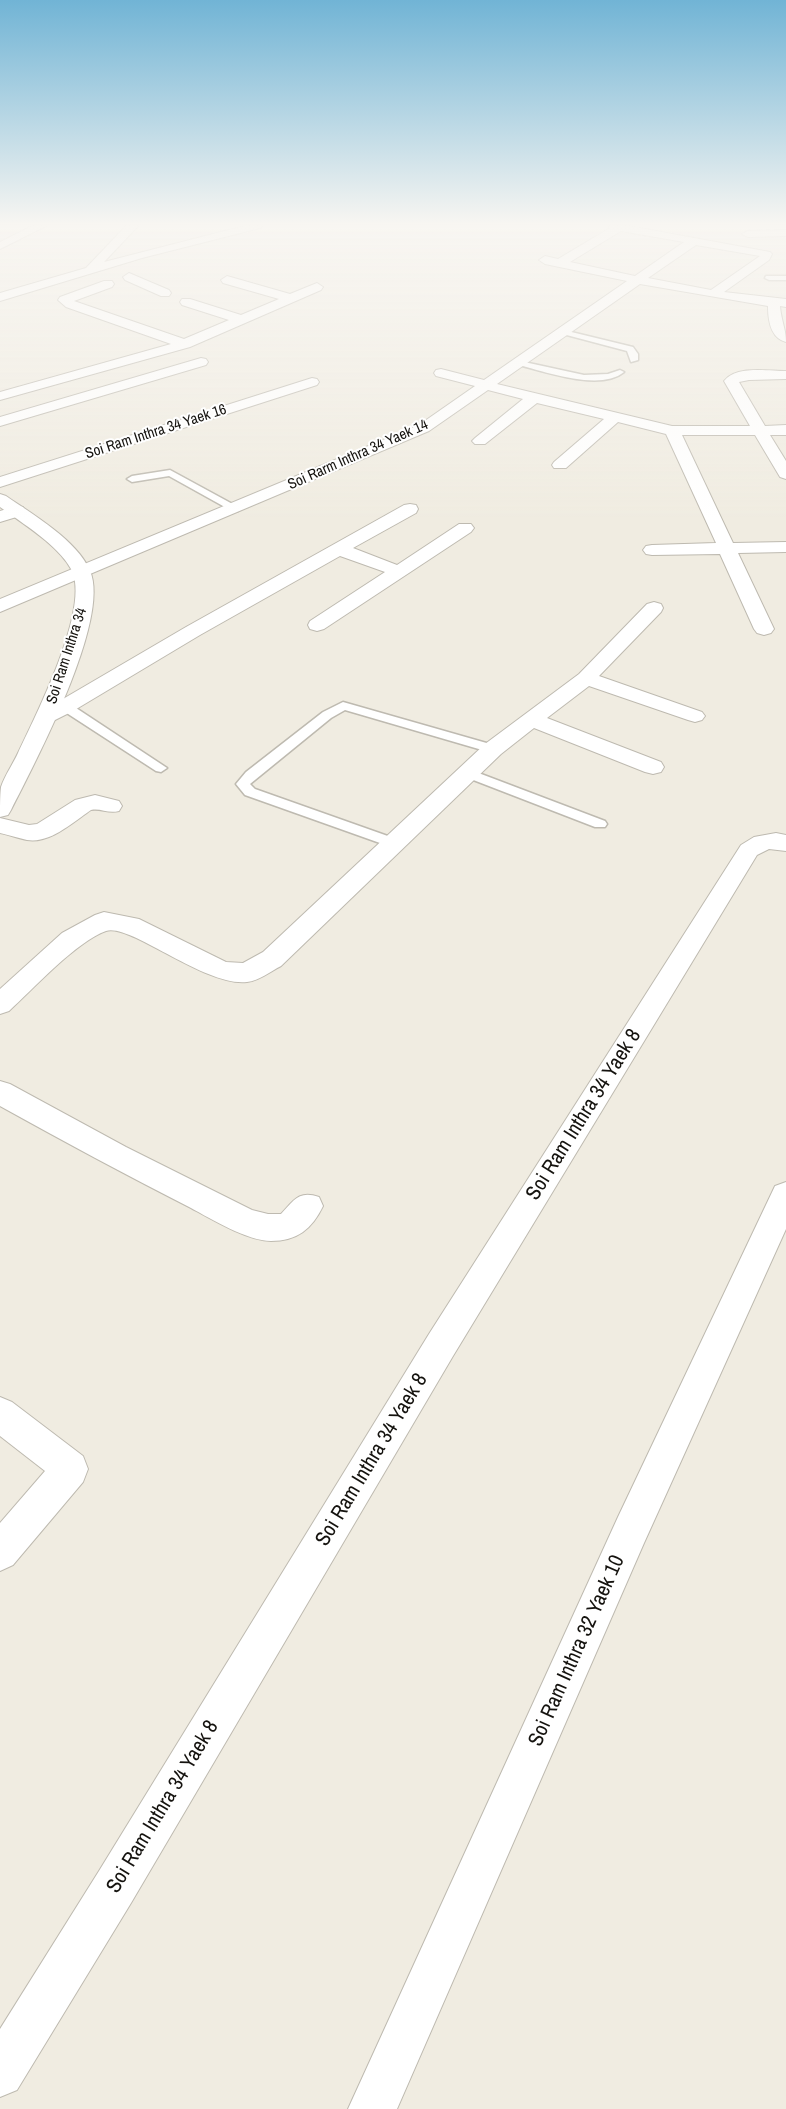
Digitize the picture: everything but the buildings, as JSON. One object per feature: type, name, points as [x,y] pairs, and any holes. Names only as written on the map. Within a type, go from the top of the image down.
[{"type":"street","points":[[129,324],[185,344]]},
{"type":"street","points":[[0,396],[185,344],[232,324]]},
{"type":"street","name":"Soi Rarm Inthra 34 Yaek 14","points":[[0,606],[235,509],[424,428],[572,324]]},
{"type":"street","points":[[775,324],[786,338]]},
{"type":"street","points":[[0,422],[201,362]]},
{"type":"street","points":[[441,373],[534,398],[672,431],[786,430]]},
{"type":"street","points":[[786,376],[744,376],[734,377],[731,381],[786,474]]},
{"type":"street","name":"Soi Ram Inthra 34 Yaek 16","points":[[0,482],[312,382]]},
{"type":"street","points":[[480,441],[534,398]]},
{"type":"street","points":[[560,465],[616,417]]},
{"type":"street","points":[[672,431],[764,629]]},
{"type":"street","points":[[0,499],[9,514],[69,556],[82,572]]},
{"type":"street","points":[[46,717],[410,509]]},
{"type":"street","points":[[317,625],[466,528]]},
{"type":"street","points":[[652,550],[786,547]]},
{"type":"street","points":[[338,549],[398,571]]},
{"type":"street","name":"Soi Ram Inthra 34","points":[[0,810],[46,717],[71,652],[85,608],[86,590],[82,572]]},
{"type":"street","points":[[0,1004],[71,939],[104,921],[130,925],[222,972],[247,973],[272,958],[493,749],[586,678],[654,608]]},
{"type":"street","points":[[586,678],[695,716]]},
{"type":"street","points":[[533,720],[653,767]]},
{"type":"street","points":[[0,825],[29,833],[42,831],[83,805],[95,802],[111,806]]},
{"type":"street","name":"Soi Ram Inthra 34 Yaek 8","points":[[0,2073],[115,1887],[441,1345],[749,850],[762,841],[786,843]]},
{"type":"street","points":[[0,1092],[116,1156],[245,1221],[268,1228],[288,1227],[308,1206]]},
{"type":"street","name":"Soi Ram Inthra 32 Yaek 10","points":[[372,2109],[636,1521],[786,1196]]},
{"type":"street","points":[[0,1414],[70,1469],[0,1552]]},
{"type":"lane","points":[[562,331],[630,349],[634,354],[634,360]]},
{"type":"lane","points":[[518,362],[589,378],[614,375],[620,372]]},
{"type":"lane","points":[[132,479],[170,474],[235,509]]},
{"type":"lane","points":[[394,843],[250,792],[243,784],[327,715],[343,706],[351,706],[493,749]]},
{"type":"lane","points":[[66,707],[161,768]]},
{"type":"lane","points":[[468,773],[600,824]]}]
